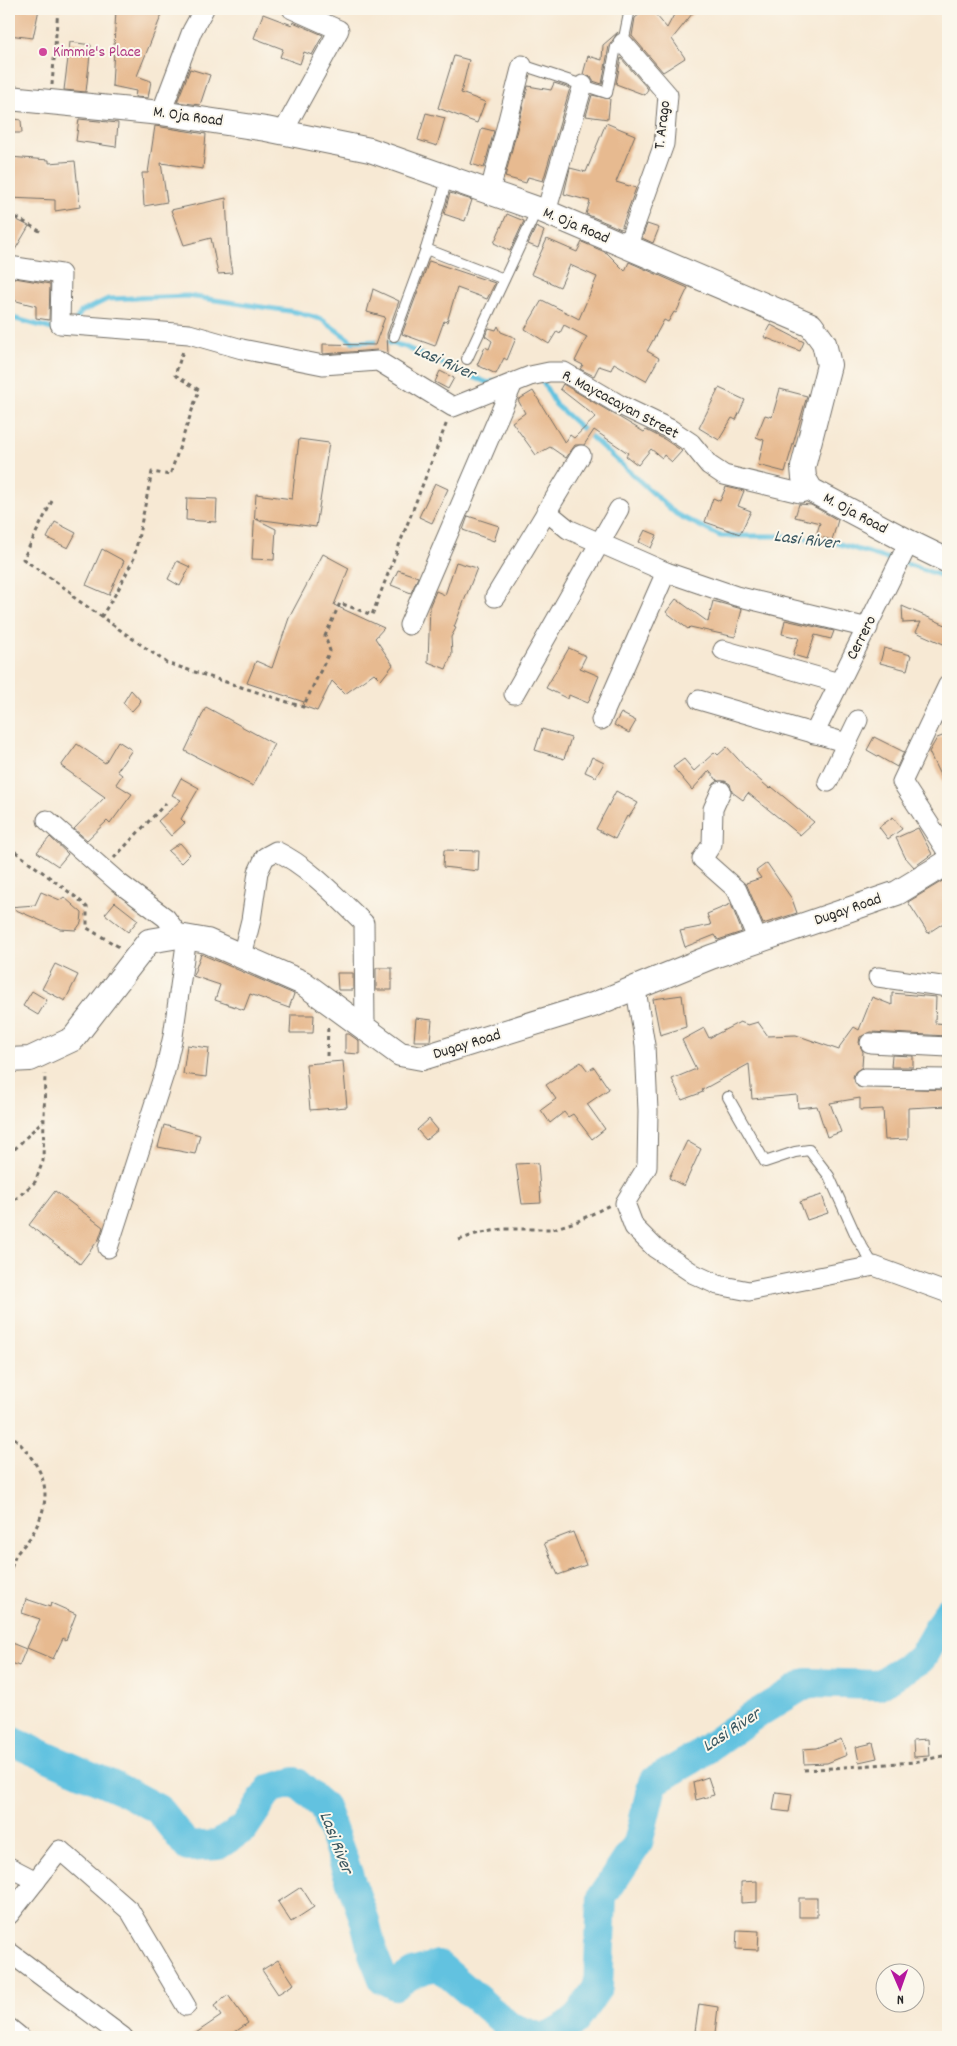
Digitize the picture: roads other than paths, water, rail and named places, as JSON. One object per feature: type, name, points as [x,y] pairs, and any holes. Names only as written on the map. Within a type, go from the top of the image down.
[{"type":"street","points":[[162,113],[192,31],[204,9]]},
{"type":"street","points":[[283,132],[339,30],[292,9]]},
{"type":"street","name":"T. Arago","points":[[623,43],[668,95],[664,144],[627,247]]},
{"type":"street","points":[[490,192],[522,65]]},
{"type":"street","points":[[542,210],[583,85]]},
{"type":"street","name":"M. Oja Road","points":[[9,98],[162,113],[283,132],[370,150],[542,210],[811,325],[824,343],[829,365],[803,467],[804,478],[811,490],[908,542],[948,561]]},
{"type":"street","name":"R. Maycacayan Street","points":[[9,266],[61,274],[68,325],[189,334],[242,349],[323,365],[378,361],[453,407],[521,379],[548,372],[564,372],[620,405],[670,428],[691,443],[709,465],[724,475],[800,493],[811,490]]},
{"type":"street","points":[[409,625],[521,379]]},
{"type":"street","points":[[495,597],[581,455]]},
{"type":"street","points":[[514,694],[620,509]]},
{"type":"street","points":[[546,511],[568,529],[666,572],[736,596],[868,628]]},
{"type":"street","name":"Cerrero","points":[[814,734],[868,628],[908,542]]},
{"type":"street","points":[[601,720],[666,572]]},
{"type":"street","points":[[723,650],[839,683]]},
{"type":"street","points":[[947,863],[902,782],[948,684]]},
{"type":"street","points":[[699,700],[847,743]]},
{"type":"street","points":[[828,782],[858,720]]},
{"type":"street","points":[[721,791],[713,809],[712,844],[702,859],[737,890],[758,942]]},
{"type":"street","points":[[47,820],[104,869],[166,918],[183,937],[174,1036],[165,1071],[108,1248]]},
{"type":"street","points":[[242,956],[252,920],[258,872],[265,857],[276,851],[288,856],[364,922],[365,1029]]},
{"type":"street","name":"Dugay Road","points":[[9,1060],[30,1059],[72,1039],[91,1018],[135,956],[149,941],[183,937],[207,941],[242,956],[303,983],[328,999],[400,1054],[422,1058],[636,990],[666,975],[897,893],[947,863]]},
{"type":"street","points":[[878,977],[948,987]]},
{"type":"street","points":[[636,990],[645,1046],[648,1111],[646,1167],[625,1203],[634,1226],[655,1248],[694,1274],[718,1285],[749,1291],[874,1266],[948,1293]]},
{"type":"street","points":[[870,1043],[948,1047]]},
{"type":"street","points":[[864,1078],[948,1079]]},
{"type":"street","points":[[9,1916],[60,1850],[130,1911],[186,2006]]},
{"type":"street","points":[[9,1868],[36,1881]]},
{"type":"street","points":[[9,1952],[123,2037]]},
{"type":"street","points":[[9,2028],[20,2037]]},
{"type":"lane","points":[[522,65],[607,93],[616,47],[623,43],[630,9]]},
{"type":"lane","points":[[394,336],[426,249],[448,176]]},
{"type":"lane","points":[[467,359],[504,279],[542,210]]},
{"type":"lane","points":[[426,249],[504,279]]},
{"type":"lane","points":[[728,1097],[765,1162],[795,1152],[809,1150],[829,1176],[858,1238],[874,1266]]},
{"type":"waterway","name":"Lasi River","points":[[76,320],[81,312],[108,299],[188,296],[296,312],[321,319],[353,342],[380,341],[403,346],[467,375],[489,383],[494,381]]},
{"type":"waterway","name":"Lasi River","points":[[9,317],[59,331]]},
{"type":"waterway","name":"Lasi River","points":[[540,377],[556,405],[676,514],[720,536],[785,536],[830,541],[895,561]]},
{"type":"waterway","name":"Lasi River","points":[[904,563],[948,578]]},
{"type":"waterway","name":"Lasi River","points":[[547,2037],[574,2022],[598,1987],[602,1897],[638,1843],[653,1782],[694,1758],[753,1716],[807,1683],[878,1685],[921,1659],[948,1611]]},
{"type":"waterway","name":"Lasi River","points":[[9,1740],[120,1789],[158,1809],[188,1847],[218,1845],[244,1828],[270,1789],[295,1782],[324,1807],[365,1921],[373,1954],[383,1979],[395,1985],[413,1973],[438,1965],[510,2027],[538,2037]]},
{"type":"place","name":"Kimmie's Place","points":[[43,52]]}]
